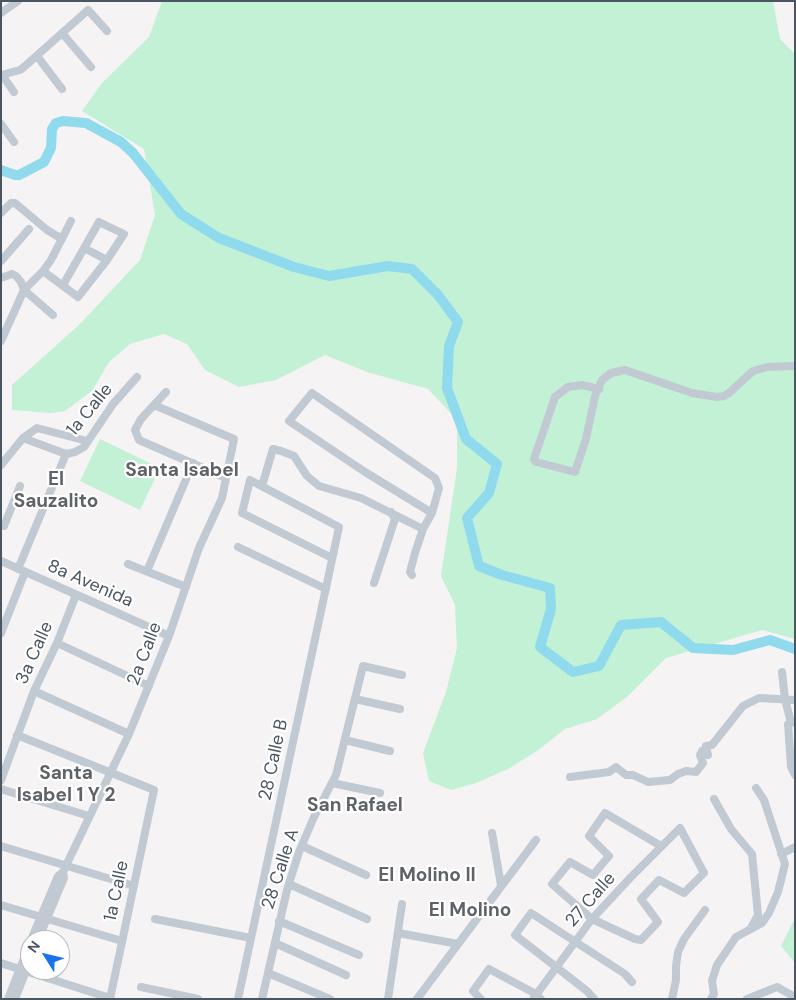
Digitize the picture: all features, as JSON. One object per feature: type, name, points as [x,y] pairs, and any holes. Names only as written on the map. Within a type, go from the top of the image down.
[{"type":"street","points":[[1,13],[18,1]]},
{"type":"street","points":[[14,92],[1,75],[20,70],[88,10],[107,31]]},
{"type":"street","points":[[62,33],[92,67]]},
{"type":"street","points":[[37,56],[62,89]]},
{"type":"street","points":[[1,124],[14,142]]},
{"type":"street","points":[[1,213],[11,203],[15,202],[47,230],[62,239]]},
{"type":"street","points":[[1,341],[24,290],[51,260],[70,221]]},
{"type":"street","points":[[43,271],[78,297],[107,260],[124,234],[99,222],[63,285]]},
{"type":"street","points":[[1,261],[29,229]]},
{"type":"street","points":[[84,248],[107,260]]},
{"type":"street","points":[[1,278],[12,274],[16,276],[24,290],[53,314]]},
{"type":"street","points":[[599,388],[582,385],[568,387],[556,397],[534,458],[536,462],[575,472],[586,438],[595,396],[599,388],[602,380],[611,372],[625,370],[692,393],[717,397],[729,393],[753,371],[767,367],[795,366]]},
{"type":"street","name":"1a Calle","points":[[1,633],[22,570],[66,454],[84,447],[113,404],[138,377]]},
{"type":"street","points":[[166,392],[141,419],[136,430],[140,440],[226,478]]},
{"type":"street","points":[[412,575],[410,572],[412,563],[423,529],[432,514],[439,488],[436,478],[312,393],[289,421],[432,514]]},
{"type":"street","name":"2a Calle","points":[[40,930],[58,876],[65,869],[129,734],[169,636],[199,548],[222,498],[234,439],[154,405]]},
{"type":"street","points":[[1,466],[23,438],[37,428],[87,441]]},
{"type":"street","points":[[23,438],[66,454]]},
{"type":"street","points":[[332,558],[242,513],[250,480],[262,486],[272,449],[294,456],[307,476],[319,486],[354,496],[391,512],[423,529]]},
{"type":"street","points":[[147,571],[194,463]]},
{"type":"street","points":[[2,526],[20,486]]},
{"type":"street","name":"28 Calle B","points":[[238,999],[339,527],[262,486]]},
{"type":"street","points":[[374,583],[395,519],[391,512]]},
{"type":"street","points":[[238,547],[326,589]]},
{"type":"street","name":"8a Avenida","points":[[1,562],[169,636]]},
{"type":"street","points":[[128,564],[186,587]]},
{"type":"street","name":"3a Calle","points":[[1,780],[34,691],[57,643],[76,595]]},
{"type":"street","points":[[57,643],[149,686]]},
{"type":"street","name":"28 Calle A","points":[[262,999],[289,884],[314,817],[336,775],[363,666],[402,675]]},
{"type":"street","points":[[782,672],[785,699],[793,723],[788,724],[791,767],[795,775]]},
{"type":"street","points":[[34,691],[129,734]]},
{"type":"street","points":[[570,777],[609,772],[616,767],[626,775],[633,775],[648,782],[670,780],[678,774],[696,772],[703,763],[700,755],[702,751],[708,755],[706,746],[712,745],[743,706],[759,698],[795,700]]},
{"type":"street","points":[[355,699],[400,709]]},
{"type":"street","points":[[17,735],[111,772]]},
{"type":"street","points":[[345,740],[390,751]]},
{"type":"street","name":"1a Calle","points":[[110,998],[154,790],[111,772]]},
{"type":"street","points":[[332,783],[380,793]]},
{"type":"street","points":[[712,999],[714,994],[712,981],[717,965],[736,937],[762,923],[769,913],[778,892],[785,864],[764,800],[756,788]]},
{"type":"street","points":[[1,789],[89,816]]},
{"type":"street","points":[[714,799],[731,829],[752,854],[758,915],[750,929]]},
{"type":"street","points":[[592,919],[552,884],[570,862],[593,876],[609,856],[589,836],[605,813],[661,846]]},
{"type":"street","name":"27 Calle","points":[[537,997],[555,968],[592,919],[680,828],[704,872],[684,894],[659,880],[641,899],[658,922],[641,940],[592,919]]},
{"type":"street","points":[[492,833],[501,885]]},
{"type":"street","points":[[417,999],[536,840]]},
{"type":"street","points":[[1,846],[65,869],[134,886]]},
{"type":"street","points":[[302,846],[366,875]]},
{"type":"street","points":[[781,854],[795,847]]},
{"type":"street","points":[[289,884],[367,919]]},
{"type":"street","points":[[388,999],[402,904]]},
{"type":"street","points":[[1,905],[122,941]]},
{"type":"street","points":[[682,999],[672,997],[678,952],[684,939],[705,910]]},
{"type":"street","points":[[594,999],[515,934],[531,913],[625,974],[632,982]]},
{"type":"street","name":"2a Calle","points":[[37,930],[43,918]]},
{"type":"street","points":[[155,919],[251,938]]},
{"type":"street","points":[[279,921],[358,955]]},
{"type":"street","points":[[398,933],[458,944]]},
{"type":"street","points":[[275,943],[346,975]]},
{"type":"street","points":[[1,963],[20,969]]},
{"type":"street","points":[[481,999],[473,991],[490,968],[537,997]]},
{"type":"street","points":[[268,973],[330,999]]},
{"type":"street","name":"2a Calle","points":[[8,999],[20,976]]},
{"type":"street","name":"2a Calle","points":[[15,999],[20,980]]},
{"type":"street","points":[[54,980],[110,998]]},
{"type":"street","points":[[141,987],[198,999]]},
{"type":"street","points":[[746,999],[778,987],[795,997]]},
{"type":"green space","points":[[162,1],[773,1],[780,39],[795,54],[795,639],[762,630],[666,658],[628,696],[597,719],[565,729],[537,751],[508,769],[476,783],[451,790],[429,781],[423,753],[446,692],[457,648],[455,605],[441,576],[457,468],[457,420],[428,389],[367,372],[325,355],[276,380],[239,387],[205,370],[187,344],[164,334],[130,344],[109,362],[92,391],[65,411],[50,413],[12,410],[12,385],[80,324],[140,260],[155,215],[144,149],[82,111],[102,83],[149,37]]},
{"type":"green space","points":[[100,439],[160,468],[140,510],[80,481]]},
{"type":"green space","points":[[795,918],[795,963],[781,946]]},
{"type":"waterway","points":[[1,170],[19,175],[44,162],[51,148],[52,129],[56,123],[63,121],[86,123],[121,142],[133,153],[181,214],[219,238],[294,267],[329,276],[388,266],[412,269],[438,295],[458,322],[449,346],[447,388],[466,439],[497,464],[489,493],[467,518],[479,566],[502,575],[550,588],[551,609],[540,647],[573,672],[599,666],[621,625],[661,622],[693,648],[733,650],[770,640],[795,649]]},
{"type":"district","name":"Santa Isabel","points":[[182,471]]},
{"type":"district","name":"El Sauzalito","points":[[56,491]]},
{"type":"district","name":"Santa Isabel 1 Y 2","points":[[66,785]]},
{"type":"district","name":"San Rafael","points":[[355,806]]},
{"type":"district","name":"El Molino II","points":[[427,876]]},
{"type":"district","name":"El Molino","points":[[470,911]]}]
